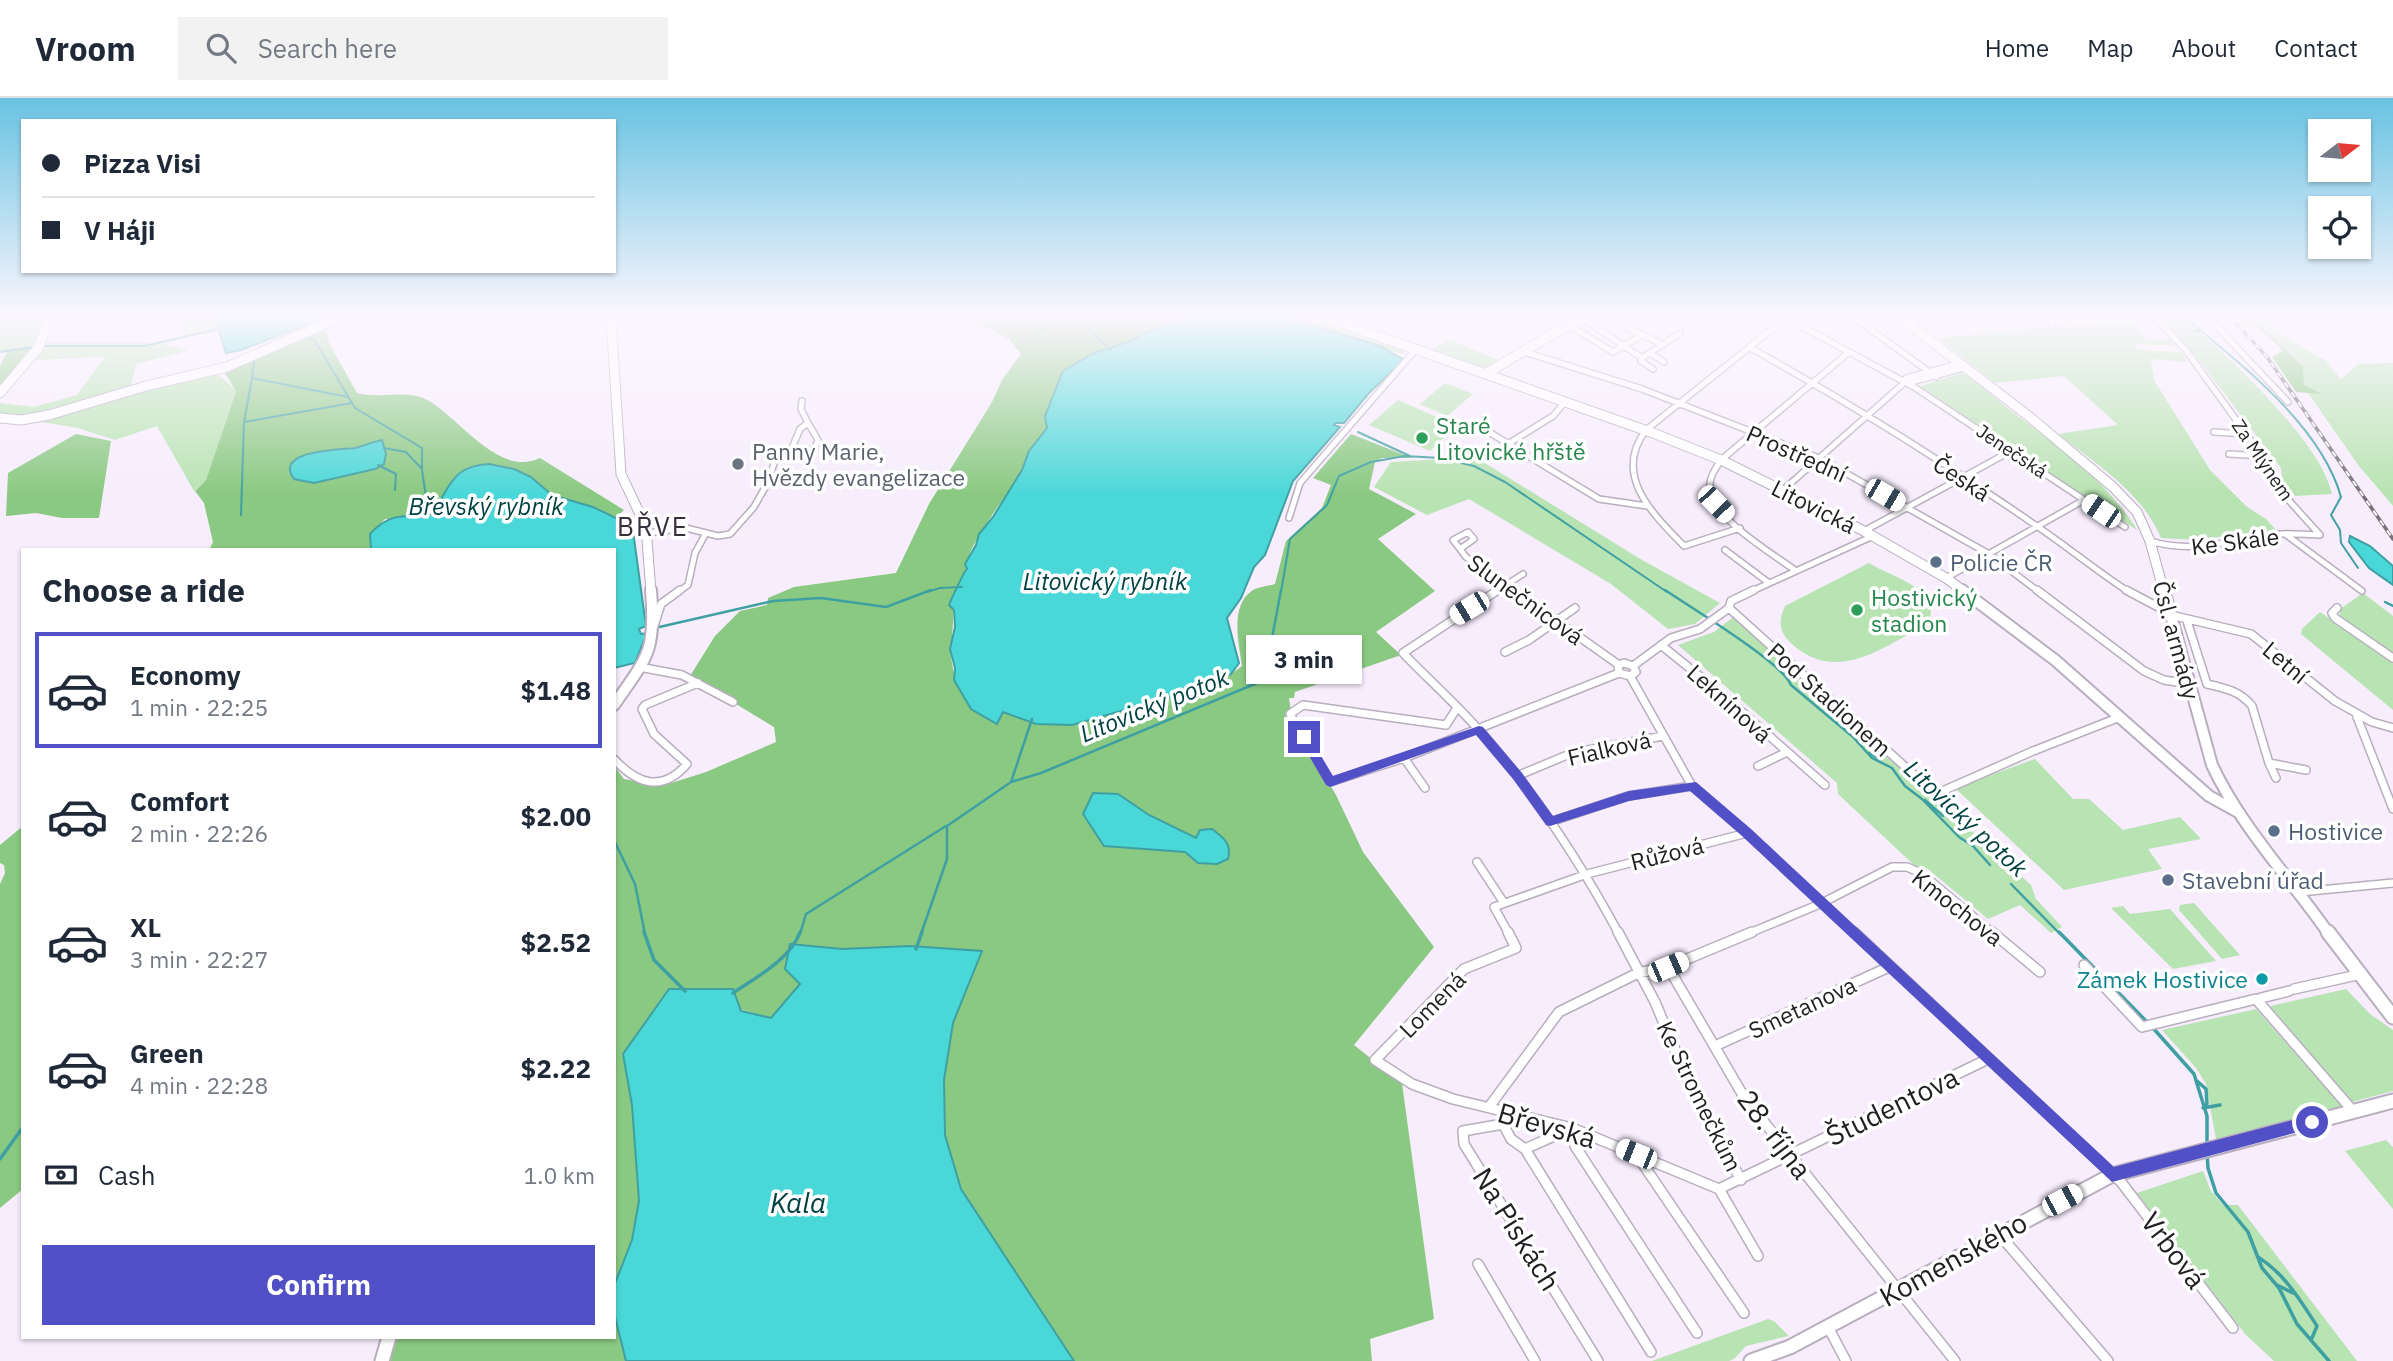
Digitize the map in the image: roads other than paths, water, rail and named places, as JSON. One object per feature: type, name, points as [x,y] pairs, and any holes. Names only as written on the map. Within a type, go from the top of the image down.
[{"type":"street","points":[[0,394],[14,377]]},
{"type":"street","points":[[0,418],[35,418],[185,377]]},
{"type":"street","points":[[616,377],[621,474],[647,533],[654,626],[652,648],[616,702]]},
{"type":"street","points":[[1289,518],[1300,483],[1392,377]]},
{"type":"street","name":"Litovická","points":[[1493,377],[1646,430],[1721,460],[1868,534],[1946,578],[2055,660],[2200,788],[2236,811]]},
{"type":"street","name":"Prostřední","points":[[1599,377],[1679,404],[1819,458],[1989,554],[2144,671],[2164,680],[2189,684]]},
{"type":"street","points":[[1712,377],[1646,430],[1635,446],[1632,463],[1635,482],[1647,506],[1684,545],[1740,528]]},
{"type":"street","name":"Česká","points":[[1805,377],[2037,527],[2149,605],[2170,615]]},
{"type":"street","points":[[1796,571],[1740,528],[1716,504],[1710,490],[1711,474],[1721,460],[1820,377]]},
{"type":"street","name":"Jenečská","points":[[1893,377],[2125,527]]},
{"type":"street","points":[[1783,490],[1904,383],[1906,377]]},
{"type":"street","points":[[1904,383],[1915,384],[1936,377]]},
{"type":"street","name":"Čsl. armády","points":[[1979,377],[2113,487],[2137,512],[2150,541],[2189,684],[2220,784],[2236,811],[2300,892],[2357,975],[2393,1017]]},
{"type":"street","name":"Za Mlýnem","points":[[2205,377],[2273,471],[2275,485],[2320,536]]},
{"type":"street","points":[[2264,377],[2287,402]]},
{"type":"street","points":[[782,454],[800,453],[815,448],[818,440],[801,409],[802,401]]},
{"type":"street","points":[[1508,444],[1553,416],[1565,402]]},
{"type":"street","points":[[647,533],[686,528],[706,533],[730,534],[738,528],[767,484],[776,458],[792,448],[800,429],[808,423]]},
{"type":"street","points":[[1484,429],[1600,499],[1647,506]]},
{"type":"street","points":[[2214,432],[2246,434]]},
{"type":"street","points":[[1446,724],[1303,705],[1290,714],[1330,782],[1404,758],[1479,730],[1619,669],[1633,666],[1677,635],[1705,626],[1730,604],[1868,534],[1906,508],[2011,451]]},
{"type":"street","points":[[2229,454],[2263,456]]},
{"type":"street","points":[[1946,578],[2084,500]]},
{"type":"street","name":"Slunečnicová","points":[[1459,550],[1474,539],[1468,532],[1453,540],[1459,550],[1504,587],[1630,676]]},
{"type":"street","points":[[654,626],[661,604],[688,585],[695,553],[706,533]]},
{"type":"street","points":[[2285,534],[2362,591]]},
{"type":"street","name":"Ke Skále","points":[[2150,541],[2172,547],[2200,549],[2285,534],[2320,536]]},
{"type":"street","points":[[1725,550],[1769,583]]},
{"type":"street","name":"Ke Stromečkům","points":[[1523,574],[1403,653],[1479,730],[1517,776],[1587,874],[1655,1002],[1689,1083],[1741,1181]]},
{"type":"street","name":"Pod Stadionem","points":[[1730,604],[1925,785],[1938,793],[2030,752],[2121,717]]},
{"type":"street","points":[[1505,652],[1575,608]]},
{"type":"street","points":[[2337,608],[2332,613],[2335,618],[2393,657]]},
{"type":"street","name":"Letní","points":[[2170,615],[2251,634],[2334,703],[2357,717],[2393,728]]},
{"type":"street","points":[[2187,621],[2207,684],[2237,691],[2252,706],[2276,778]]},
{"type":"street","name":"Leknínová","points":[[1661,645],[1696,670],[1785,753],[1825,785]]},
{"type":"street","points":[[638,666],[682,675],[733,702]]},
{"type":"street","points":[[1633,666],[1636,672],[1630,676],[1692,786],[1747,833]]},
{"type":"street","points":[[616,761],[631,776],[662,783],[679,776],[687,764],[654,734],[642,709],[645,705],[698,683]]},
{"type":"street","points":[[1446,724],[1457,708]]},
{"type":"street","points":[[2357,717],[2393,809]]},
{"type":"street","points":[[1446,724],[1452,739]]},
{"type":"street","name":"Fialková","points":[[1517,776],[1572,753],[1663,736]]},
{"type":"street","points":[[1758,766],[1785,753]]},
{"type":"street","points":[[1404,758],[1425,788]]},
{"type":"street","points":[[2269,762],[2306,770]]},
{"type":"street","points":[[2200,788],[2213,789],[2220,784]]},
{"type":"street","points":[[1550,822],[1629,796],[1692,786]]},
{"type":"street","name":"Růžová","points":[[1587,874],[1747,833]]},
{"type":"street","name":"Vrbová","points":[[1747,833],[2125,1186],[2233,1328]]},
{"type":"street","points":[[1477,862],[1504,903],[1587,874]]},
{"type":"street","name":"Kmochova","points":[[1489,1107],[1559,1012],[1638,973],[1668,967],[1821,904],[1882,871],[1895,867],[1910,868],[1929,879],[2040,972]]},
{"type":"street","points":[[2300,892],[2393,883]]},
{"type":"street","name":"Lomená","points":[[1376,1060],[1464,969],[1516,948],[1494,907],[1504,903]]},
{"type":"street","points":[[2084,965],[2139,1025],[2151,1026],[2256,999],[2354,1111]]},
{"type":"street","name":"28. října","points":[[1668,967],[1744,1097],[1955,1361]]},
{"type":"street","name":"Smetanova","points":[[1715,1046],[1889,968]]},
{"type":"street","points":[[2261,998],[2339,977],[2357,975]]},
{"type":"street","name":"Študentova","points":[[1719,1189],[1741,1181],[1988,1059]]},
{"type":"street","name":"Břevská","points":[[1376,1060],[1412,1084],[1453,1099],[1572,1128],[1719,1189]]},
{"type":"street","name":"Komenského","points":[[1751,1361],[1790,1347],[1828,1328],[2112,1174],[2393,1101]]},
{"type":"street","points":[[1503,1124],[1510,1112]]},
{"type":"street","name":"Na Pískách","points":[[1598,1361],[1464,1144],[1463,1131],[1503,1124],[1511,1139],[1525,1149],[1651,1352]]},
{"type":"street","points":[[1572,1128],[1575,1146],[1698,1333]]},
{"type":"street","name":"Na Pískách","points":[[1525,1149],[1572,1128]]},
{"type":"street","points":[[1636,1154],[1744,1313]]},
{"type":"street","points":[[1719,1189],[1758,1256]]},
{"type":"street","points":[[1999,1233],[2108,1361]]},
{"type":"street","points":[[1478,1264],[1535,1361]]},
{"type":"street","points":[[1828,1328],[1846,1361]]},
{"type":"street","points":[[382,1361],[388,1339]]},
{"type":"water","name":"Litovický rybník","points":[[1061,377],[1386,377],[1344,423],[1334,425],[1340,427],[1293,481],[1265,555],[1254,567],[1241,598],[1227,618],[1239,663],[1231,674],[1188,692],[1072,725],[1036,724],[1003,712],[997,724],[971,709],[954,680],[955,668],[950,649],[955,627],[954,610],[949,605],[967,569],[965,564],[979,534],[993,517],[1022,470],[1029,451],[1047,428],[1045,416]]},
{"type":"water","points":[[382,440],[386,454],[384,464],[375,469],[314,483],[294,479],[290,469],[292,462],[311,453],[355,448]]},
{"type":"water","name":"Břevský rybník","points":[[489,464],[514,469],[531,477],[552,495],[593,507],[616,518],[633,531],[646,626],[639,629],[641,634],[647,633],[635,663],[616,668],[616,548],[371,548],[370,534],[382,523],[401,516],[425,517],[431,514],[453,480],[466,469]]},
{"type":"water","points":[[2350,536],[2370,546],[2393,566],[2393,585],[2369,568],[2349,542]]},
{"type":"water","points":[[1093,793],[1118,794],[1149,815],[1196,838],[1200,830],[1212,829],[1226,842],[1229,849],[1228,859],[1217,864],[1198,863],[1185,852],[1104,846],[1083,814]]},
{"type":"water","name":"Kala","points":[[790,944],[842,949],[910,946],[982,951],[953,1023],[944,1080],[945,1135],[961,1189],[1074,1361],[626,1361],[616,1321],[616,1281],[632,1240],[639,1201],[632,1105],[623,1054],[669,989],[733,989],[741,1011],[771,1018],[800,984],[785,969]]},
{"type":"waterway","name":"Litovický potok","points":[[336,377],[355,408],[422,448],[422,470],[429,517]]},
{"type":"waterway","points":[[2255,377],[2298,421],[2331,471],[2341,497],[2331,515],[2340,530],[2341,543],[2358,568]]},
{"type":"waterway","points":[[244,422],[252,378]]},
{"type":"waterway","points":[[252,378],[348,397]]},
{"type":"waterway","points":[[244,422],[352,403]]},
{"type":"waterway","points":[[241,515],[244,422]]},
{"type":"waterway","name":"Litovický potok","points":[[1358,432],[1411,456]]},
{"type":"waterway","points":[[384,448],[406,452],[421,468]]},
{"type":"waterway","name":"Litovický potok","points":[[1281,592],[1290,539],[1327,505],[1339,476],[1371,462],[1411,456]]},
{"type":"waterway","name":"Litovický potok","points":[[1411,456],[1440,458],[1474,466],[1505,482],[1667,592]]},
{"type":"waterway","points":[[378,465],[396,474],[395,490]]},
{"type":"waterway","points":[[927,592],[940,588],[962,587]]},
{"type":"waterway","points":[[655,628],[773,601],[821,598],[886,607],[931,590]]},
{"type":"waterway","name":"Litovický potok","points":[[1011,782],[1041,773],[1257,683],[1265,676],[1281,590]]},
{"type":"waterway","name":"Litovický potok","points":[[1665,590],[1771,663],[1791,685],[1853,737],[1872,758],[1892,768],[1905,786],[1922,799],[1959,837],[1973,846],[1990,865]]},
{"type":"waterway","points":[[2385,602],[2393,606]]},
{"type":"waterway","name":"Litovický potok","points":[[1011,782],[1032,719]]},
{"type":"waterway","name":"Litovický potok","points":[[1869,753],[1881,760]]},
{"type":"waterway","name":"Litovický potok","points":[[921,934],[947,859],[947,826],[1011,782]]},
{"type":"waterway","name":"Litovický potok","points":[[1925,800],[1943,816]]},
{"type":"waterway","points":[[800,934],[806,914],[946,826]]},
{"type":"waterway","name":"Litovický potok","points":[[616,844],[635,884],[645,934]]},
{"type":"waterway","name":"Litovický potok","points":[[2011,884],[2060,934]]},
{"type":"waterway","name":"Litovický potok","points":[[644,932],[654,960],[685,991]]},
{"type":"waterway","points":[[733,993],[781,959],[800,932]]},
{"type":"waterway","name":"Litovický potok","points":[[916,949],[922,932]]},
{"type":"waterway","name":"Litovický potok","points":[[2059,932],[2148,1023]]},
{"type":"waterway","name":"Litovický potok","points":[[2153,1028],[2194,1074],[2204,1107]]},
{"type":"waterway","points":[[2197,1081],[2206,1089],[2207,1104],[2204,1107]]},
{"type":"waterway","points":[[2204,1108],[2220,1105]]},
{"type":"waterway","name":"Litovický potok","points":[[2204,1108],[2207,1146]]},
{"type":"waterway","points":[[0,1159],[21,1130]]},
{"type":"waterway","name":"Litovický potok","points":[[2207,1153],[2208,1168],[2216,1193],[2248,1232],[2262,1268],[2279,1288],[2297,1324],[2329,1361]]},
{"type":"waterway","points":[[2258,1257],[2284,1279],[2317,1326],[2312,1338]]},
{"type":"waterway","points":[[2277,1285],[2293,1293]]},
{"type":"railway","points":[[2281,377],[2393,539]]},
{"type":"place","name":"Staré Litovické hřště","points":[[1422,438]]},
{"type":"place","name":"Panny Marie, Hvězdy evangelizace","points":[[738,464]]},
{"type":"place","name":"Policie ČR","points":[[1936,562]]},
{"type":"place","name":"Hostivický stadion","points":[[1857,610]]},
{"type":"place","name":"Hostivice","points":[[2274,831]]},
{"type":"place","name":"Stavební úřad","points":[[2168,880]]},
{"type":"place","name":"Zámek Hostivice","points":[[2262,979]]},
{"type":"district","name":"BŘVE","points":[[653,526]]}]
